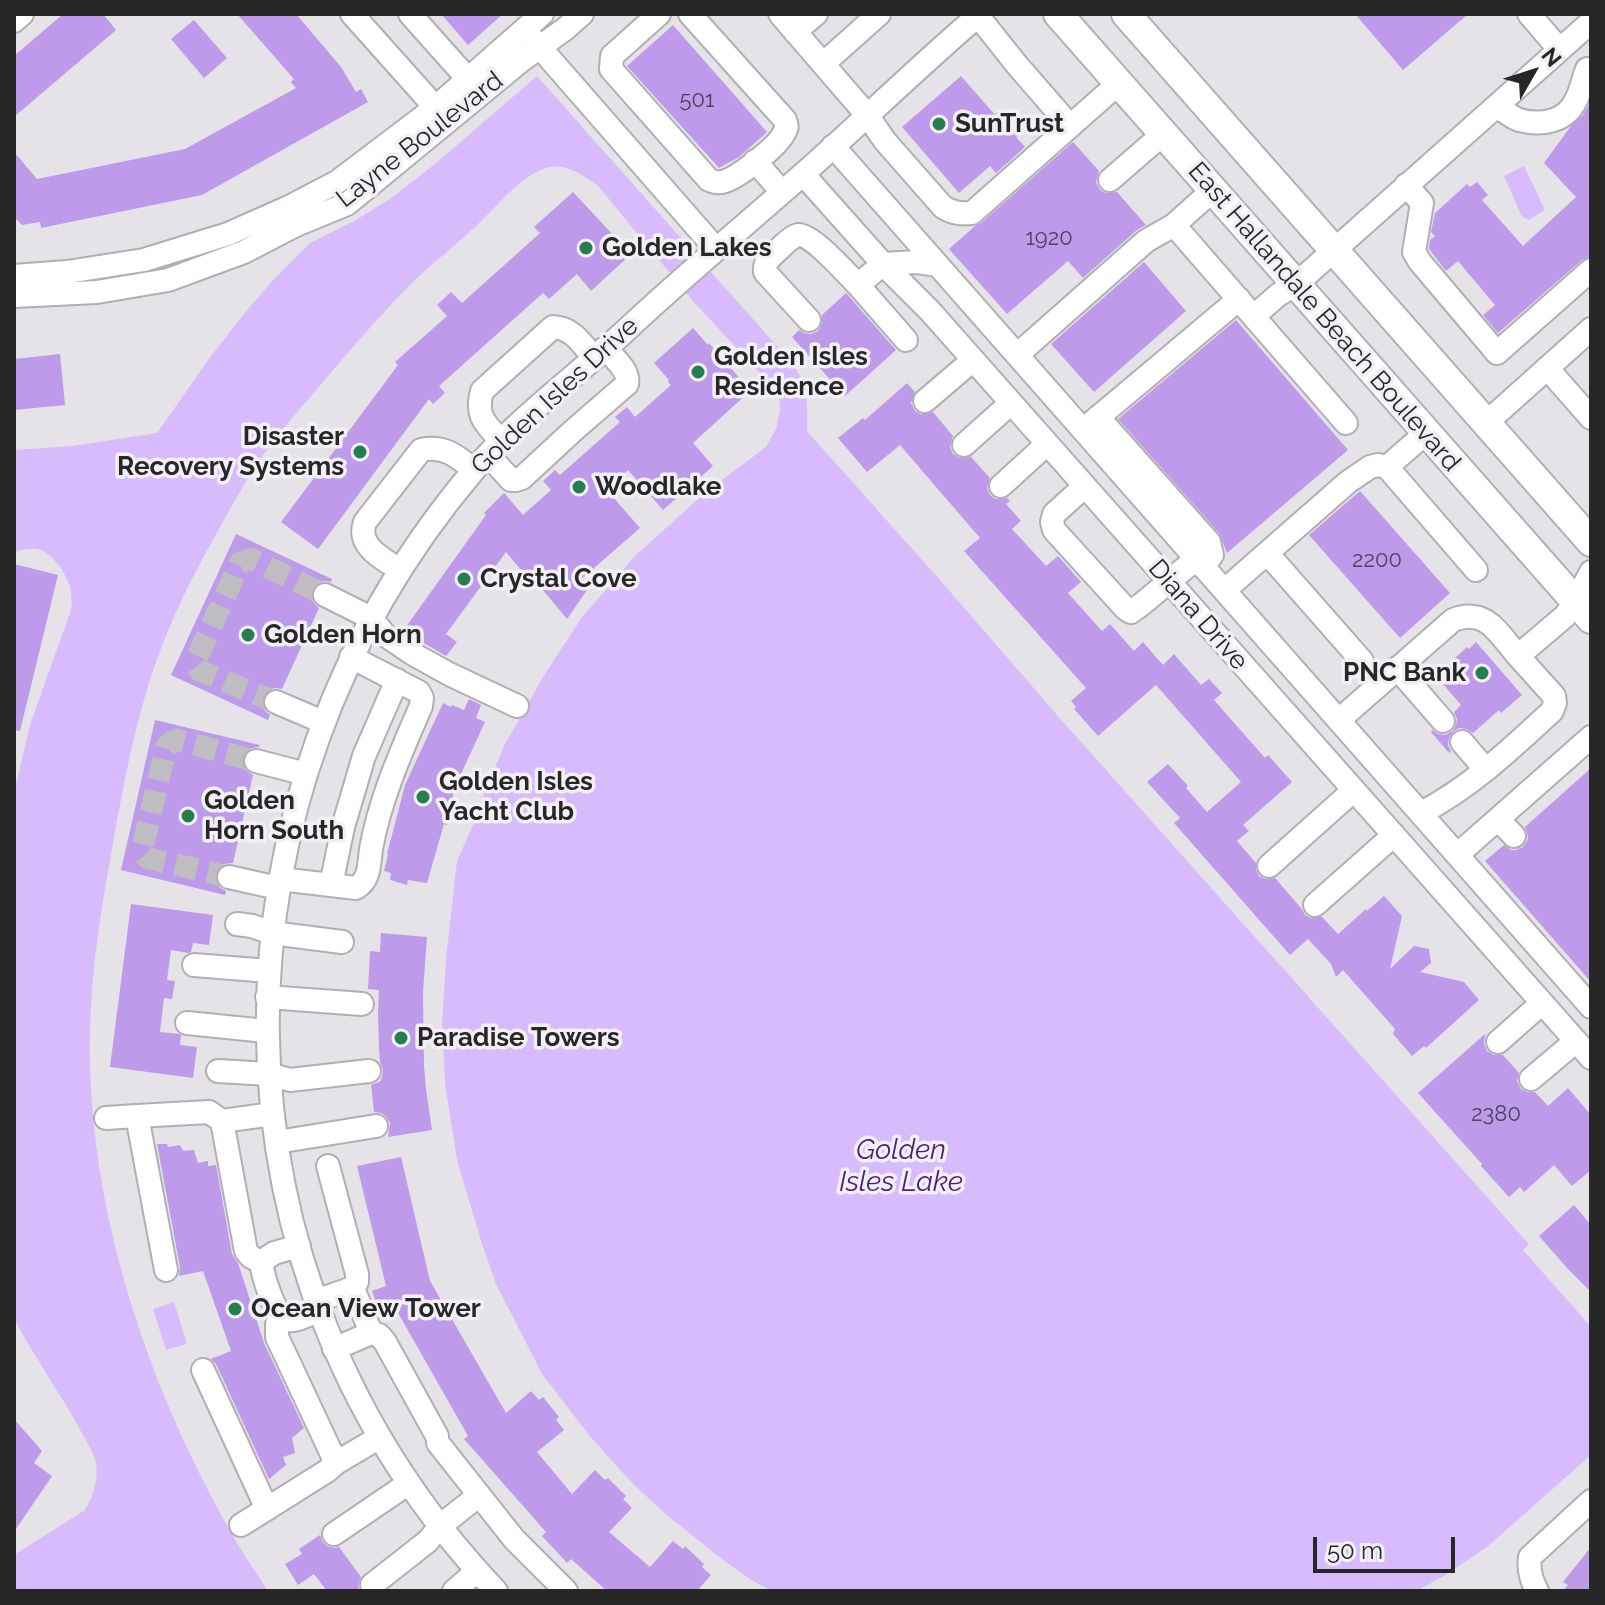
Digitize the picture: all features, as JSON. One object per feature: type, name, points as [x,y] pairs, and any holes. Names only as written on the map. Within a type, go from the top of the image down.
[{"type":"main road","name":"East Hallandale Beach Boulevard","points":[[1058,14],[1426,433],[1586,606]]},
{"type":"main road","name":"East Hallandale Beach Boulevard","points":[[1126,14],[1591,542]]},
{"type":"street","points":[[14,21],[22,14]]},
{"type":"street","points":[[352,14],[442,114]]},
{"type":"street","points":[[410,14],[475,87]]},
{"type":"street","name":"Layne Boulevard","points":[[475,87],[524,30],[542,14]]},
{"type":"street","name":"Layne Boulevard","points":[[15,289],[97,292],[168,280],[244,252],[337,182],[442,114],[475,87],[540,48],[582,14]]},
{"type":"street","points":[[659,14],[612,56],[611,69],[709,180],[724,182],[742,173],[782,137],[787,128],[785,120],[690,14]]},
{"type":"street","points":[[780,14],[867,115],[885,141],[943,207],[951,212],[972,213],[1119,83]]},
{"type":"street","points":[[795,32],[816,14]]},
{"type":"street","points":[[823,64],[879,14]]},
{"type":"street","points":[[1497,106],[1517,119],[1535,123],[1557,120],[1568,113],[1576,101],[1589,69],[1529,14]]},
{"type":"street","points":[[979,15],[1070,126]]},
{"type":"street","name":"Golden Isles Drive","points":[[496,1591],[440,1526],[409,1483],[380,1437],[334,1349],[299,1246],[281,1171],[269,1074],[267,997],[279,883],[289,830],[306,774],[323,722],[371,618],[400,570],[487,455],[526,416],[979,15]]},
{"type":"street","points":[[1091,423],[1246,308],[1295,285],[1591,22]]},
{"type":"street","points":[[524,30],[710,253]]},
{"type":"street","points":[[1110,180],[1163,134]]},
{"type":"street","points":[[833,146],[1017,355],[1091,423],[1209,542],[1212,555],[1169,581],[1131,612],[1054,530],[1054,514],[1085,486]]},
{"type":"street","points":[[755,161],[782,192]]},
{"type":"street","name":"Diana Drive","points":[[803,174],[883,264],[930,311],[1591,1058]]},
{"type":"street","points":[[1406,185],[1422,203],[1414,252],[1497,353],[1591,270]]},
{"type":"street","points":[[1017,355],[1146,241],[1174,225],[1213,190]]},
{"type":"street","points":[[1174,225],[1346,423]]},
{"type":"street","points":[[809,320],[765,272],[764,266],[791,238],[798,235],[816,244],[858,285],[906,340]]},
{"type":"street","points":[[858,285],[883,264],[917,262],[937,265]]},
{"type":"street","points":[[553,327],[565,328],[627,373],[627,384],[522,478],[511,480],[487,455],[478,403],[482,391],[553,327]]},
{"type":"street","points":[[1486,423],[1547,368],[1586,342]]},
{"type":"street","points":[[925,401],[973,360]]},
{"type":"street","points":[[1547,368],[1591,418]]},
{"type":"street","points":[[964,445],[1011,403]]},
{"type":"street","points":[[1387,467],[1426,433]]},
{"type":"street","points":[[1001,486],[1047,444]]},
{"type":"street","points":[[400,570],[372,552],[363,539],[365,522],[421,450],[430,448],[454,454],[487,455]]},
{"type":"street","points":[[1225,590],[1348,482],[1378,465],[1387,467],[1476,570]]},
{"type":"street","points":[[1267,553],[1362,661]]},
{"type":"street","name":"Diana Drive","points":[[1200,563],[1591,1007]]},
{"type":"street","points":[[1518,656],[1565,616],[1586,606],[1591,572]]},
{"type":"street","points":[[325,595],[371,618],[385,635],[413,654],[517,706]]},
{"type":"street","points":[[1339,720],[1453,620],[1464,615],[1476,615],[1486,620],[1554,696],[1552,711],[1486,770],[1446,800],[1421,813]]},
{"type":"street","points":[[229,877],[356,888],[363,884],[392,772],[422,698],[419,692],[351,657]]},
{"type":"street","points":[[1397,668],[1443,721]]},
{"type":"street","points":[[331,885],[343,827],[364,756],[397,680]]},
{"type":"street","points":[[276,702],[323,722]]},
{"type":"street","points":[[1457,855],[1591,737]]},
{"type":"street","points":[[1462,742],[1486,770]]},
{"type":"street","points":[[256,761],[306,774]]},
{"type":"street","points":[[1269,866],[1354,790]]},
{"type":"street","points":[[1498,819],[1514,836]]},
{"type":"street","points":[[1315,905],[1394,835]]},
{"type":"street","points":[[237,924],[272,933],[342,942]]},
{"type":"street","points":[[1524,982],[1549,959]]},
{"type":"street","points":[[194,965],[269,971]]},
{"type":"street","points":[[267,997],[362,1004]]},
{"type":"street","points":[[1498,1042],[1542,1003]]},
{"type":"street","points":[[187,1023],[266,1031]]},
{"type":"street","points":[[1531,1079],[1576,1041]]},
{"type":"street","points":[[218,1071],[269,1074],[290,1080],[369,1071]]},
{"type":"street","points":[[106,1118],[209,1112],[222,1121],[273,1114]]},
{"type":"street","points":[[137,1116],[166,1270]]},
{"type":"street","points":[[222,1121],[246,1251],[261,1262],[276,1308],[286,1320],[293,1320],[353,1288],[357,1282],[328,1166]]},
{"type":"street","points":[[277,1142],[376,1126]]},
{"type":"street","points":[[261,1262],[274,1253],[299,1246]]},
{"type":"street","points":[[353,1288],[371,1333]]},
{"type":"street","points":[[281,1316],[277,1324],[277,1337],[336,1463]]},
{"type":"street","points":[[334,1349],[371,1333],[379,1335],[438,1440],[478,1496],[514,1539],[566,1591]]},
{"type":"street","points":[[203,1370],[267,1509]]},
{"type":"street","points":[[241,1525],[380,1437]]},
{"type":"street","points":[[334,1534],[409,1483]]},
{"type":"street","points":[[372,1585],[478,1496]]},
{"type":"street","points":[[1537,1591],[1532,1583],[1530,1557],[1591,1501]]},
{"type":"street","points":[[454,1591],[477,1571]]},
{"type":"water","name":"Golden Isles Lake","points":[[537,76],[792,363],[806,395],[807,431],[1529,1244],[1523,1250],[1591,1327],[1591,1455],[1487,1547],[1444,1576],[1416,1591],[772,1591],[719,1557],[633,1484],[589,1435],[542,1374],[496,1284],[457,1160],[445,1083],[442,1024],[457,861],[504,746],[546,672],[583,616],[637,554],[706,492],[766,447],[776,429],[780,410],[779,397],[768,382],[693,301],[598,186],[576,172],[549,167],[515,188],[412,283],[348,352],[263,455],[208,549],[169,629],[145,696],[127,772],[104,895],[92,986],[91,1097],[99,1162],[111,1228],[128,1292],[173,1417],[201,1477],[268,1591],[14,1591],[14,1555],[85,1510],[95,1487],[97,1469],[88,1443],[14,1318],[14,793],[30,725],[72,607],[68,582],[50,556],[38,549],[14,552],[14,450],[73,446],[157,433],[248,309],[310,243],[390,199]]},
{"type":"water","points":[[1524,166],[1545,210],[1529,220],[1522,217],[1504,176]]},
{"type":"water","points":[[174,1302],[187,1344],[166,1350],[153,1309]]},
{"type":"building","points":[[63,14],[103,14],[116,30],[14,117],[14,56]]},
{"type":"building","points":[[237,14],[296,14],[341,67],[356,92],[361,89],[368,102],[202,195],[41,228],[40,222],[22,225],[14,217],[14,152],[37,179],[185,149],[296,88],[291,82],[294,79]]},
{"type":"building","points":[[441,14],[503,14],[468,45]]},
{"type":"building","points":[[1355,14],[1468,14],[1403,70]]},
{"type":"building","points":[[194,20],[227,58],[204,78],[171,39]]},
{"type":"building","points":[[673,25],[767,132],[739,157],[719,168],[627,66]]},
{"type":"building","points":[[961,76],[995,115],[1002,109],[1022,132],[1016,137],[1025,147],[996,173],[990,166],[959,193],[902,127]]},
{"type":"building","points":[[1591,101],[1591,256],[1582,260],[1498,333],[1483,315],[1495,305],[1458,261],[1446,271],[1429,249],[1430,240],[1435,236],[1431,232],[1435,213],[1467,184],[1470,187],[1477,182],[1488,195],[1482,200],[1523,246],[1576,197],[1544,163]]},
{"type":"building","points":[[1073,142],[1099,171],[1096,182],[1100,190],[1117,192],[1146,225],[1083,278],[1068,261],[1007,314],[949,249]]},
{"type":"building","points":[[573,192],[629,256],[591,291],[577,274],[549,299],[543,293],[439,386],[445,393],[433,404],[429,399],[318,549],[281,522],[398,365],[395,362],[447,316],[437,305],[451,292],[462,303],[540,233],[534,227]]},
{"type":"building","points":[[1144,262],[1186,311],[1094,392],[1051,344]]},
{"type":"building","points":[[846,293],[896,350],[845,396],[792,337],[799,330],[811,334],[818,331],[822,315]]},
{"type":"building","points":[[1236,320],[1348,450],[1227,553],[1219,533],[1118,419]]},
{"type":"building","points":[[693,328],[749,392],[693,443],[713,466],[663,510],[628,470],[606,489],[640,528],[579,581],[587,590],[567,619],[506,552],[446,634],[457,642],[446,656],[403,631],[486,515],[484,513],[504,493],[523,515],[551,490],[543,481],[555,470],[560,475],[620,422],[615,417],[627,407],[635,417],[671,385],[654,363]]},
{"type":"building","points":[[60,354],[65,405],[14,410],[14,359]]},
{"type":"building","points":[[907,383],[915,392],[911,403],[915,411],[921,414],[933,412],[953,436],[950,447],[953,454],[960,458],[971,457],[990,478],[987,488],[990,495],[1010,501],[1006,504],[1021,521],[1012,529],[1046,566],[1058,556],[1081,582],[1068,593],[1102,631],[1110,624],[1134,651],[1143,642],[1163,665],[1174,654],[1201,685],[1209,679],[1222,693],[1214,700],[1265,758],[1268,755],[1292,782],[1243,825],[1249,831],[1237,841],[1256,863],[1259,876],[1275,878],[1305,915],[1322,917],[1338,934],[1384,896],[1402,916],[1390,969],[1414,946],[1429,949],[1431,963],[1420,972],[1464,982],[1479,1000],[1426,1048],[1424,1046],[1412,1056],[1393,1034],[1395,1029],[1343,970],[1336,977],[1331,964],[1308,939],[1290,955],[1174,823],[1180,818],[1147,782],[1168,764],[1207,812],[1241,782],[1156,685],[1098,736],[1074,709],[1076,707],[1071,701],[1086,688],[964,551],[980,538],[900,445],[867,472],[838,438],[863,418],[865,420]]},
{"type":"building","points":[[1360,491],[1450,593],[1400,638],[1309,535]]},
{"type":"building","name":"Golden Horn","points":[[236,534],[332,579],[331,582],[318,583],[312,589],[313,602],[319,608],[282,689],[268,690],[264,696],[262,704],[270,715],[268,720],[171,675]]},
{"type":"building","points":[[14,564],[58,575],[20,731],[14,730]]},
{"type":"building","points":[[1476,642],[1522,695],[1473,733],[1459,728],[1454,731],[1449,738],[1449,753],[1431,732],[1445,735],[1453,731],[1457,719],[1454,712],[1461,705],[1436,676]]},
{"type":"building","name":"Golden Isles Yacht Club","points":[[469,699],[481,705],[476,718],[485,722],[455,787],[447,825],[444,824],[427,883],[408,880],[407,885],[390,880],[391,873],[384,871],[405,785],[443,703],[464,710]]},
{"type":"building","name":"Golden Horn South","points":[[155,720],[260,745],[247,751],[242,758],[246,770],[253,775],[233,863],[224,864],[216,873],[216,882],[226,891],[225,895],[121,870]]},
{"type":"building","points":[[1591,768],[1591,982],[1485,861],[1504,845],[1511,850],[1523,847],[1528,839],[1525,827]]},
{"type":"building","points":[[131,904],[213,915],[209,945],[193,943],[188,953],[171,950],[167,980],[175,981],[172,999],[164,998],[160,1032],[179,1034],[180,1045],[197,1047],[193,1078],[110,1067]]},
{"type":"building","name":"Paradise Towers","points":[[381,933],[427,937],[423,992],[424,1066],[432,1130],[388,1137],[390,1123],[382,1113],[374,1112],[371,1085],[381,1081],[383,1070],[379,1049],[379,990],[368,989],[370,951],[380,952]]},
{"type":"building","points":[[1485,1034],[1487,1051],[1503,1055],[1519,1073],[1517,1081],[1521,1089],[1535,1092],[1548,1106],[1568,1088],[1591,1115],[1591,1170],[1572,1186],[1554,1165],[1524,1192],[1520,1187],[1509,1197],[1418,1093]]},
{"type":"building","name":"Ocean View Tower","points":[[157,1144],[167,1144],[168,1147],[180,1145],[183,1151],[194,1150],[198,1163],[208,1161],[208,1166],[216,1165],[232,1254],[238,1263],[264,1343],[304,1428],[292,1438],[295,1453],[283,1457],[286,1465],[269,1479],[211,1359],[231,1351],[203,1271],[179,1276],[180,1267]]},
{"type":"building","points":[[401,1157],[430,1281],[506,1413],[531,1391],[539,1400],[543,1397],[559,1417],[556,1420],[564,1430],[537,1452],[572,1494],[595,1470],[605,1480],[608,1478],[626,1496],[623,1499],[632,1508],[609,1532],[650,1567],[673,1541],[683,1549],[685,1546],[711,1575],[697,1591],[607,1591],[571,1559],[567,1563],[542,1536],[546,1532],[464,1439],[468,1436],[393,1304],[379,1311],[372,1291],[386,1286],[357,1166]]},
{"type":"building","points":[[1574,1205],[1591,1225],[1591,1292],[1539,1236]]},
{"type":"building","points":[[14,1419],[42,1451],[34,1463],[52,1476],[14,1532]]},
{"type":"building","points":[[320,1535],[327,1546],[339,1547],[361,1577],[360,1591],[327,1591],[314,1574],[298,1585],[285,1564],[302,1554],[299,1549]]},
{"type":"building","points":[[1591,1547],[1591,1591],[1562,1591],[1568,1585],[1563,1582]]},
{"type":"tunnel","points":[[276,702],[200,671],[196,666],[240,563],[251,559],[325,595]]},
{"type":"tunnel","points":[[229,877],[147,858],[143,853],[166,747],[177,740],[256,761]]},
{"type":"place","name":"SunTrust","points":[[939,124]]},
{"type":"place","name":"Golden Lakes","points":[[586,248]]},
{"type":"place","name":"Golden Isles Residence","points":[[698,372]]},
{"type":"place","name":"Disaster Recovery Systems","points":[[360,452]]},
{"type":"place","name":"Woodlake","points":[[579,487]]},
{"type":"place","name":"Crystal Cove","points":[[464,579]]},
{"type":"place","name":"Golden Horn","points":[[248,635]]},
{"type":"place","name":"PNC Bank","points":[[1482,673]]},
{"type":"place","name":"Golden Isles Yacht Club","points":[[423,797]]},
{"type":"place","name":"Golden Horn South","points":[[188,816]]},
{"type":"place","name":"Paradise Towers","points":[[401,1038]]},
{"type":"place","name":"Ocean View Tower","points":[[235,1309]]}]
